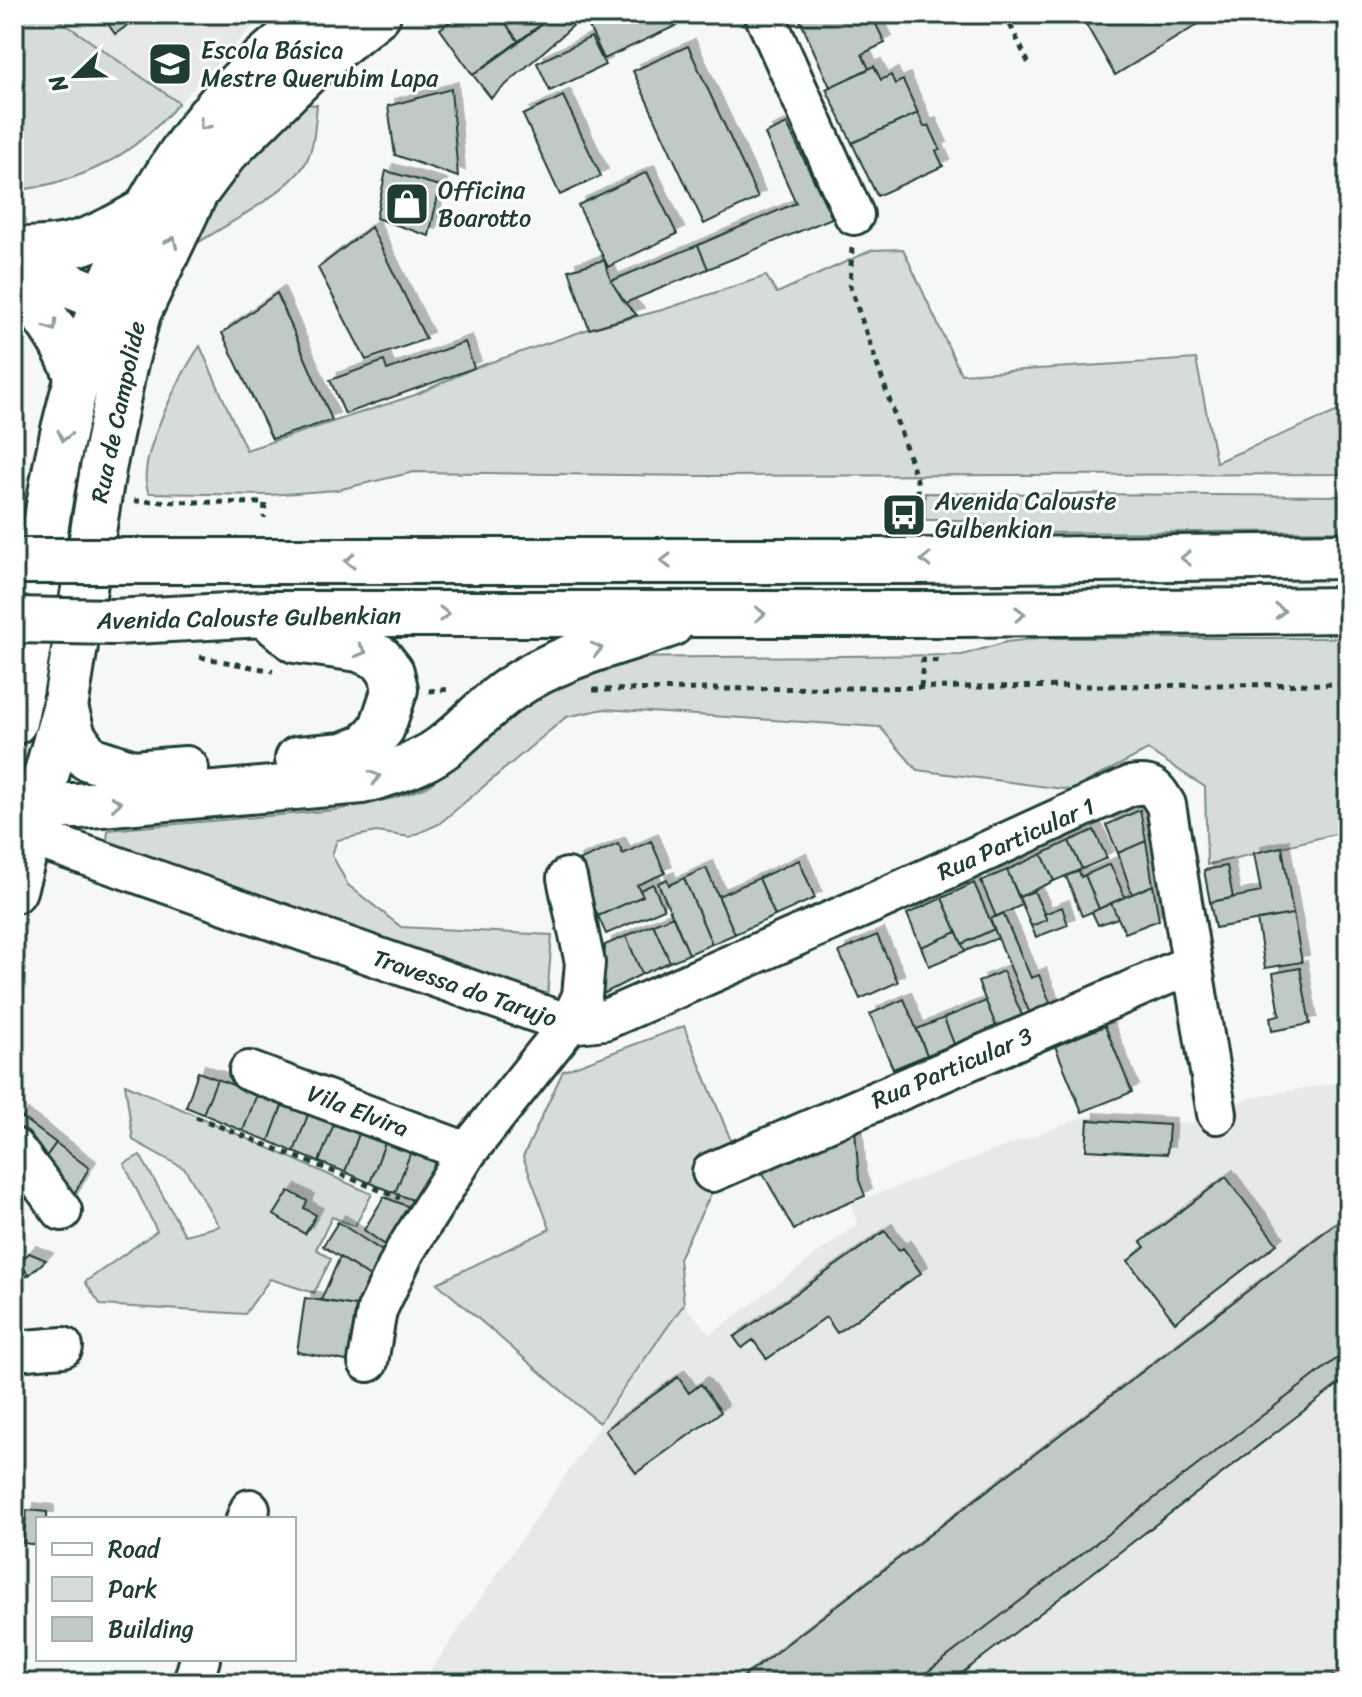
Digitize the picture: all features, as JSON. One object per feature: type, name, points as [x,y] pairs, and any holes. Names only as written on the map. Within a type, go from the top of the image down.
[{"type":"main road","name":"Rua de Campolide","points":[[14,890],[27,814],[65,708],[103,469],[124,367],[122,306],[145,211],[178,159],[223,101],[272,51],[321,14]]},
{"type":"main road","name":"Rua de Campolide","points":[[14,722],[25,671],[52,491],[78,378],[195,193],[225,153],[314,65],[378,14]]},
{"type":"main road","points":[[14,250],[75,246],[102,236],[145,211]]},
{"type":"main road","points":[[14,263],[122,306]]},
{"type":"main road","points":[[14,282],[35,302],[53,327],[78,378]]},
{"type":"main road","points":[[14,561],[920,561],[1348,556]]},
{"type":"main road","name":"Avenida Calouste Gulbenkian","points":[[14,620],[114,622],[266,614],[960,614],[1348,610]]},
{"type":"main road","points":[[27,814],[78,806],[362,781],[401,769],[440,750],[510,688],[560,659],[608,646],[702,613]]},
{"type":"main road","points":[[65,708],[73,736],[88,758],[133,773],[344,755],[367,746],[382,728],[395,689],[391,672],[380,658],[359,649],[295,640],[266,614]]},
{"type":"street","points":[[764,14],[854,215]]},
{"type":"street","name":"Rua Particular 1","points":[[569,1024],[604,1020],[1130,786],[1144,783],[1156,789],[1166,805],[1217,1114]]},
{"type":"street","name":"Travessa do Tarujo","points":[[27,814],[569,1024],[467,1152],[387,1283],[377,1310],[368,1362]]},
{"type":"street","points":[[567,878],[585,963],[582,996],[569,1024]]},
{"type":"street","name":"Rua Particular 3","points":[[712,1172],[1192,964]]},
{"type":"street","name":"Vila Elvira","points":[[249,1071],[467,1152]]},
{"type":"street","points":[[14,1148],[62,1211]]},
{"type":"street","points":[[14,1351],[63,1347]]},
{"type":"street","points":[[193,1683],[199,1661]]},
{"type":"path","points":[[1005,14],[1029,64]]},
{"type":"path","points":[[854,215],[850,286],[917,480],[919,515],[890,516]]},
{"type":"path","points":[[130,501],[265,503],[264,518]]},
{"type":"path","points":[[189,657],[205,657],[276,671]]},
{"type":"path","points":[[921,687],[923,660],[940,661]]},
{"type":"path","points":[[579,690],[1348,684]]},
{"type":"path","points":[[423,691],[510,688]]},
{"type":"path","points":[[196,1117],[394,1195]]},
{"type":"shaded area","name":"Escola Básica Mestre Querubim Lapa","points":[[51,14],[268,14],[179,103]]},
{"type":"shaded area","points":[[1348,1081],[1348,1683],[422,1683],[684,1304],[710,1335],[857,1224],[851,1204],[1087,1116],[1189,1124],[1250,1098]]},
{"type":"green space","points":[[14,14],[51,14],[179,103],[143,138],[106,164],[63,181],[14,191]]},
{"type":"green space","points":[[292,103],[317,105],[312,147],[299,172],[271,196],[188,249],[198,220]]},
{"type":"green space","points":[[903,249],[961,374],[1196,359],[1216,462],[1348,407],[1348,474],[697,476],[414,472],[337,490],[269,495],[149,493],[146,479],[153,441],[171,397],[200,346],[246,450],[415,395],[474,368],[589,329],[662,310],[766,276],[777,293],[872,250]]},
{"type":"green space","points":[[925,493],[1348,496],[1348,531],[1023,533],[958,520],[925,520]]},
{"type":"green space","points":[[1040,638],[1348,638],[1348,831],[1207,865],[1205,787],[1148,750],[1071,790],[917,770],[880,727],[604,709],[566,717],[439,824],[410,837],[376,832],[337,840],[332,855],[348,885],[401,927],[552,935],[547,1000],[106,851],[108,830],[336,810],[394,798],[427,787],[510,715],[551,674],[601,658],[962,655],[1006,642]]},
{"type":"green space","points":[[684,1026],[734,1148],[679,1258],[684,1304],[599,1423],[437,1283],[550,1229],[523,1157],[563,1071]]},
{"type":"green space","points":[[125,1084],[372,1194],[355,1226],[332,1217],[316,1249],[331,1259],[314,1293],[270,1279],[245,1314],[101,1305],[85,1282],[157,1231],[124,1164],[140,1155],[185,1235],[219,1226],[185,1169],[133,1140]]},
{"type":"building","points":[[101,14],[144,14],[115,34]]},
{"type":"building","points":[[460,14],[499,14],[519,42],[473,75],[440,29]]},
{"type":"building","points":[[499,14],[555,14],[519,42]]},
{"type":"building","points":[[555,14],[571,14],[577,22],[491,98],[473,75]]},
{"type":"building","points":[[678,14],[682,23],[604,59],[584,16]]},
{"type":"building","points":[[813,14],[846,14],[848,19],[858,14],[871,14],[885,43],[862,54],[869,69],[830,87],[800,20]]},
{"type":"building","points":[[1080,14],[1215,14],[1115,75]]},
{"type":"building","points":[[591,37],[605,65],[550,91],[537,63]]},
{"type":"building","points":[[688,46],[758,198],[704,224],[633,71]]},
{"type":"building","points":[[874,66],[881,80],[891,75],[895,84],[903,80],[918,113],[852,143],[826,89]]},
{"type":"building","points":[[451,89],[458,177],[395,155],[388,106]]},
{"type":"building","points":[[563,96],[601,176],[560,195],[523,115]]},
{"type":"building","points":[[918,113],[924,127],[929,125],[940,149],[936,151],[943,166],[877,196],[852,143]]},
{"type":"building","points":[[787,124],[832,218],[708,269],[698,245],[796,203],[765,134]]},
{"type":"building","points":[[386,171],[440,186],[429,236],[376,218]]},
{"type":"building","points":[[647,172],[677,234],[608,267],[578,205]]},
{"type":"building","points":[[371,227],[426,339],[366,360],[318,268]]},
{"type":"building","points":[[698,245],[708,269],[625,303],[611,281]]},
{"type":"building","points":[[604,260],[611,281],[637,315],[589,329],[569,270]]},
{"type":"building","points":[[277,293],[332,420],[272,439],[222,333]]},
{"type":"building","points":[[465,342],[474,368],[345,414],[330,380],[384,361],[387,370]]},
{"type":"building","points":[[1140,810],[1146,841],[1118,853],[1106,825]]},
{"type":"building","points":[[1094,830],[1107,858],[1082,869],[1069,841]]},
{"type":"building","points":[[651,841],[665,873],[637,885],[643,896],[598,916],[574,863],[618,844],[623,854]]},
{"type":"building","points":[[1069,841],[1082,869],[1054,881],[1042,854]]},
{"type":"building","points":[[1146,841],[1153,885],[1132,894],[1118,853]]},
{"type":"building","points":[[1282,847],[1293,914],[1215,928],[1210,902],[1261,892],[1254,853]]},
{"type":"building","points":[[1042,854],[1054,881],[1019,897],[1007,870]]},
{"type":"building","points":[[799,860],[815,898],[775,916],[759,878]]},
{"type":"building","points":[[1110,864],[1125,897],[1099,909],[1085,875]]},
{"type":"building","points":[[1227,866],[1233,898],[1210,902],[1204,870]]},
{"type":"building","points":[[706,868],[735,934],[712,944],[684,878]]},
{"type":"building","points":[[1007,870],[1022,905],[996,917],[981,881]]},
{"type":"building","points":[[1079,871],[1081,877],[1085,875],[1099,909],[1082,916],[1066,876]]},
{"type":"building","points":[[684,878],[712,944],[689,954],[658,883],[667,879],[669,885]]},
{"type":"building","points":[[759,878],[775,916],[735,934],[718,896]]},
{"type":"building","points":[[974,883],[994,929],[962,944],[942,898]]},
{"type":"building","points":[[653,884],[664,909],[606,934],[598,916],[643,896],[640,890]]},
{"type":"building","points":[[1153,885],[1159,920],[1125,933],[1111,903]]},
{"type":"building","points":[[1034,891],[1047,920],[1031,926],[1019,897]]},
{"type":"building","points":[[942,898],[957,932],[921,947],[907,914]]},
{"type":"building","points":[[1111,903],[1118,918],[1098,925],[1092,912]]},
{"type":"building","points":[[1062,907],[1068,925],[1036,937],[1031,926],[1047,920],[1044,914]]},
{"type":"building","points":[[1003,913],[1031,978],[1039,975],[1051,1005],[1030,1014],[990,919]]},
{"type":"building","points":[[1293,914],[1302,962],[1265,968],[1257,920]]},
{"type":"building","points":[[673,916],[689,954],[670,962],[653,924]]},
{"type":"building","points":[[653,924],[670,962],[642,974],[626,936]]},
{"type":"building","points":[[994,929],[998,938],[965,951],[962,944]]},
{"type":"building","points":[[957,932],[965,951],[929,966],[921,947]]},
{"type":"building","points":[[877,935],[898,982],[860,999],[839,952]]},
{"type":"building","points":[[626,936],[642,974],[603,994],[605,945]]},
{"type":"building","points":[[1300,968],[1310,1024],[1272,1031],[1270,1017],[1280,1015],[1273,973]]},
{"type":"building","points":[[1003,971],[1022,1015],[996,1026],[978,982]]},
{"type":"building","points":[[904,999],[927,1055],[893,1069],[870,1014]]},
{"type":"building","points":[[986,1001],[996,1026],[954,1044],[944,1018]]},
{"type":"building","points":[[944,1018],[954,1044],[927,1055],[917,1029]]},
{"type":"building","points":[[1105,1026],[1132,1092],[1082,1112],[1055,1046]]},
{"type":"building","points":[[198,1072],[217,1079],[203,1114],[186,1107]]},
{"type":"building","points":[[217,1079],[257,1094],[243,1131],[203,1114]]},
{"type":"building","points":[[257,1094],[283,1103],[269,1141],[243,1131]]},
{"type":"building","points":[[283,1103],[309,1112],[294,1152],[269,1141]]},
{"type":"building","points":[[309,1112],[335,1121],[319,1162],[294,1152]]},
{"type":"building","points":[[21,1117],[56,1143],[37,1169],[14,1140],[14,1126]]},
{"type":"building","points":[[1088,1120],[1169,1125],[1167,1154],[1086,1150]]},
{"type":"building","points":[[335,1121],[360,1131],[345,1172],[319,1162]]},
{"type":"building","points":[[855,1129],[859,1180],[865,1196],[813,1218],[794,1230],[759,1166]]},
{"type":"building","points":[[360,1131],[386,1140],[370,1183],[345,1172]]},
{"type":"building","points":[[386,1140],[412,1149],[395,1193],[370,1183]]},
{"type":"building","points":[[56,1143],[89,1168],[67,1206],[37,1169]]},
{"type":"building","points":[[412,1149],[447,1163],[420,1203],[395,1193]]},
{"type":"building","points":[[1226,1177],[1277,1244],[1175,1322],[1128,1261],[1145,1247],[1141,1242]]},
{"type":"building","points":[[289,1191],[307,1201],[304,1208],[316,1215],[305,1234],[274,1215]]},
{"type":"building","points":[[384,1197],[412,1208],[388,1247],[364,1230]]},
{"type":"building","points":[[1348,1214],[1348,1350],[913,1683],[736,1683]]},
{"type":"building","points":[[338,1222],[385,1253],[370,1277],[323,1246]]},
{"type":"building","points":[[885,1231],[899,1251],[903,1248],[921,1273],[837,1333],[826,1317],[767,1359],[753,1340],[742,1348],[734,1337]]},
{"type":"building","points":[[29,1253],[46,1260],[29,1275],[19,1263]]},
{"type":"building","points":[[14,1257],[29,1275],[14,1282]]},
{"type":"building","points":[[340,1257],[370,1277],[356,1306],[321,1300]]},
{"type":"building","points":[[305,1298],[356,1306],[351,1341],[352,1362],[297,1352]]},
{"type":"building","points":[[1348,1350],[1348,1377],[949,1683],[913,1683]]},
{"type":"building","points":[[678,1377],[689,1393],[701,1384],[721,1412],[636,1473],[605,1430]]},
{"type":"building","points":[[27,1510],[47,1512],[47,1517],[36,1517],[36,1545],[23,1543]]},
{"type":"railway","points":[[1325,1683],[1348,1669]]},
{"type":"place","name":"Escola Básica Mestre Querubim Lapa","points":[[170,64]]},
{"type":"place","name":"Officina Boarotto","points":[[407,204]]},
{"type":"place","name":"Avenida Calouste Gulbenkian","points":[[904,515]]}]
